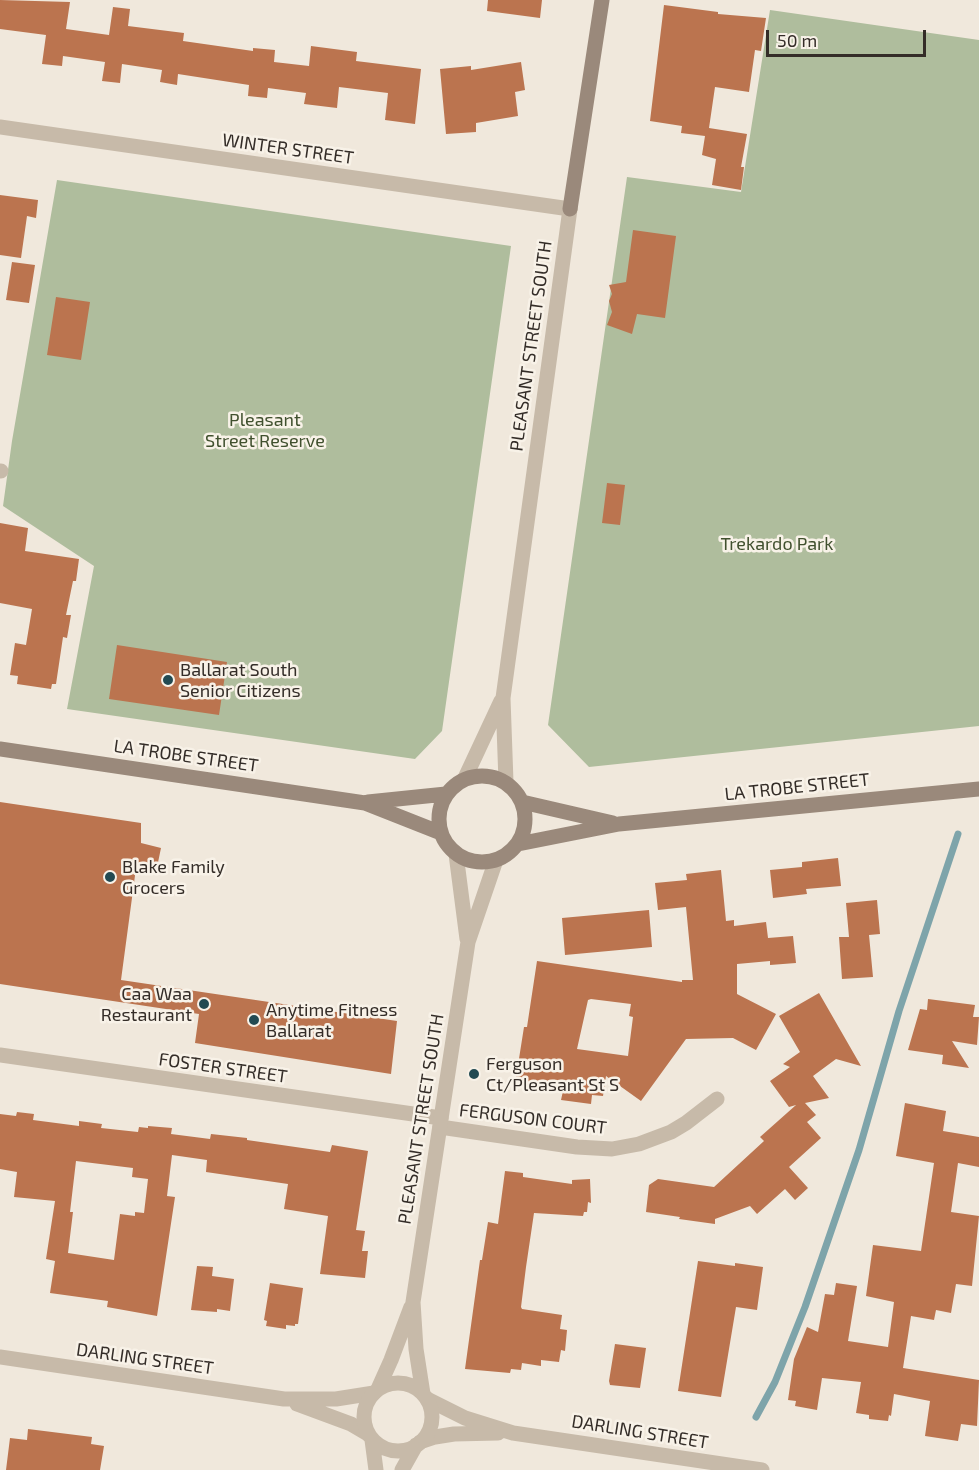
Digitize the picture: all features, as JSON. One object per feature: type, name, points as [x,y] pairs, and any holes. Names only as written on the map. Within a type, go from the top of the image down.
[{"type":"main road","name":"PLEASANT STREET SOUTH","points":[[570,209],[602,0]]},
{"type":"main road","name":"LA TROBE STREET","points":[[0,749],[365,803],[441,833]]},
{"type":"main road","points":[[479,775],[493,776],[506,782],[516,791],[522,802],[526,816],[524,831],[512,851],[496,860],[482,862],[468,860],[456,854],[441,833],[438,820],[440,807],[446,794],[465,778],[479,775]]},
{"type":"main road","name":"LA TROBE STREET","points":[[518,844],[619,824],[979,789]]},
{"type":"main road","name":"LA TROBE STREET","points":[[365,803],[446,794]]},
{"type":"main road","name":"LA TROBE STREET","points":[[522,802],[619,824]]},
{"type":"street","name":"WINTER STREET","points":[[0,127],[570,209]]},
{"type":"street","name":"PLEASANT STREET SOUTH","points":[[506,782],[503,698],[570,209]]},
{"type":"street","name":"PLEASANT STREET SOUTH","points":[[465,778],[503,698]]},
{"type":"street","name":"PLEASANT STREET SOUTH","points":[[456,854],[468,942]]},
{"type":"street","name":"PLEASANT STREET SOUTH","points":[[425,1396],[417,1364],[413,1302],[468,942],[496,860]]},
{"type":"street","name":"FOSTER STREET","points":[[0,1055],[440,1122]]},
{"type":"street","name":"FERGUSON COURT","points":[[440,1122],[577,1147],[612,1149],[645,1142],[670,1132],[686,1123],[717,1099]]},
{"type":"street","name":"PLEASANT STREET SOUTH","points":[[376,1391],[391,1360],[413,1302]]},
{"type":"street","name":"DARLING STREET","points":[[0,1357],[284,1399],[336,1399],[376,1391]]},
{"type":"street","points":[[376,1470],[370,1437],[364,1424],[367,1402],[376,1391],[390,1384],[400,1383],[411,1385],[425,1396],[431,1412],[429,1431],[402,1470]]},
{"type":"street","name":"DARLING STREET","points":[[425,1396],[465,1418],[513,1432],[762,1470]]},
{"type":"street","name":"DARLING STREET","points":[[284,1399],[332,1416],[370,1437]]},
{"type":"street","name":"DARLING STREET","points":[[418,1444],[454,1434],[513,1432]]},
{"type":"street","points":[[370,1437],[382,1448],[393,1451],[405,1450],[418,1444]]},
{"type":"green space","name":"Trekardo Park","points":[[770,10],[979,40],[979,726],[589,767],[548,725],[627,177],[741,192]]},
{"type":"green space","name":"Pleasant Street Reserve","points":[[57,180],[511,246],[442,731],[415,759],[67,709],[94,566],[3,506]]},
{"type":"building","points":[[0,0],[70,2],[66,29],[109,35],[113,7],[130,9],[128,26],[184,33],[183,41],[253,51],[253,48],[275,50],[274,62],[309,66],[311,46],[357,52],[356,61],[421,69],[415,124],[385,120],[388,93],[339,87],[337,108],[304,104],[306,93],[268,88],[267,98],[248,96],[249,85],[178,74],[177,85],[160,82],[162,70],[122,64],[120,83],[102,81],[105,62],[63,56],[62,66],[42,64],[46,35],[0,29]]},
{"type":"building","points":[[488,0],[542,0],[540,18],[487,11]]},
{"type":"building","points":[[664,5],[718,12],[718,14],[766,18],[761,51],[755,50],[749,92],[715,87],[709,128],[747,134],[741,167],[744,167],[741,190],[712,185],[716,159],[702,155],[705,136],[681,133],[682,126],[650,121]]},
{"type":"building","points":[[521,62],[525,90],[515,92],[518,116],[476,123],[476,132],[446,134],[440,69],[471,66],[471,70]]},
{"type":"building","points":[[0,195],[38,200],[36,218],[27,216],[21,258],[0,255]]},
{"type":"building","points":[[633,230],[676,236],[665,318],[637,314],[632,334],[607,325],[612,312],[609,301],[612,294],[609,285],[626,282]]},
{"type":"building","points":[[12,262],[35,265],[29,303],[6,300]]},
{"type":"building","points":[[56,297],[90,302],[81,360],[47,355]]},
{"type":"building","points":[[607,483],[625,485],[620,525],[602,523]]},
{"type":"building","points":[[0,523],[28,528],[25,551],[79,559],[76,581],[73,581],[66,615],[71,615],[67,638],[63,637],[56,684],[52,684],[51,689],[17,684],[18,676],[10,675],[15,643],[26,645],[32,609],[0,603]]},
{"type":"building","name":"Ballarat South Senior Citizens","points":[[117,645],[227,662],[219,715],[109,699]]},
{"type":"building","points":[[0,802],[141,823],[141,843],[161,848],[156,872],[136,868],[121,980],[397,1021],[391,1074],[195,1043],[199,1014],[0,984]]},
{"type":"building","points":[[838,858],[841,886],[806,889],[807,894],[773,898],[770,870],[802,867],[802,862]]},
{"type":"building","points":[[721,870],[726,921],[734,920],[734,926],[766,922],[768,938],[793,936],[796,963],[770,965],[770,961],[737,964],[737,994],[776,1014],[756,1050],[733,1038],[686,1039],[641,1101],[606,1076],[603,1096],[592,1095],[591,1104],[561,1100],[563,1091],[515,1084],[537,961],[682,982],[682,980],[693,980],[686,907],[658,910],[655,883],[687,880],[686,874]],"holes":[[[588,1000],[631,1004],[629,1016],[633,1017],[628,1056],[577,1049]]]},
{"type":"building","points":[[877,900],[880,934],[869,935],[873,977],[842,979],[839,937],[849,937],[846,903]]},
{"type":"building","points":[[649,910],[652,947],[565,955],[562,918]]},
{"type":"building","points":[[819,993],[861,1066],[836,1059],[813,1076],[829,1098],[805,1103],[816,1115],[807,1122],[821,1138],[789,1167],[808,1188],[795,1200],[785,1189],[757,1214],[750,1206],[715,1219],[715,1224],[646,1212],[649,1185],[658,1179],[714,1187],[764,1141],[760,1137],[796,1105],[789,1107],[770,1081],[790,1067],[783,1064],[800,1052],[779,1016]]},
{"type":"building","points":[[928,999],[975,1005],[973,1017],[979,1017],[977,1045],[952,1041],[969,1068],[942,1064],[943,1055],[908,1050],[920,1009],[927,1010]]},
{"type":"building","points":[[905,1103],[946,1111],[943,1131],[979,1137],[979,1167],[958,1163],[951,1212],[979,1216],[972,1286],[956,1284],[951,1313],[936,1310],[934,1320],[911,1316],[903,1368],[979,1380],[977,1426],[961,1424],[958,1441],[925,1436],[930,1401],[894,1394],[891,1416],[889,1415],[888,1421],[869,1419],[869,1415],[856,1413],[861,1382],[822,1378],[817,1410],[795,1406],[796,1401],[788,1400],[794,1359],[807,1327],[818,1332],[825,1294],[834,1295],[836,1283],[857,1286],[848,1341],[888,1347],[894,1302],[866,1296],[873,1245],[921,1251],[934,1163],[896,1156]]},
{"type":"building","points":[[17,1112],[34,1114],[33,1120],[79,1126],[79,1121],[102,1124],[101,1128],[138,1132],[139,1127],[172,1128],[171,1134],[210,1139],[211,1134],[247,1138],[247,1140],[330,1152],[332,1145],[368,1151],[356,1230],[365,1231],[362,1251],[368,1251],[365,1278],[320,1274],[328,1216],[284,1209],[288,1184],[206,1172],[207,1160],[172,1155],[167,1196],[175,1197],[157,1316],[107,1307],[108,1301],[50,1293],[55,1261],[46,1259],[55,1201],[14,1197],[17,1172],[0,1169],[0,1114],[16,1116]],"holes":[[[76,1161],[133,1168],[132,1177],[148,1179],[144,1213],[135,1212],[135,1216],[120,1214],[114,1260],[68,1253]]]},
{"type":"building","points":[[505,1171],[523,1173],[523,1177],[572,1184],[572,1180],[590,1179],[591,1203],[588,1202],[587,1212],[584,1212],[583,1216],[534,1213],[521,1307],[562,1315],[560,1329],[567,1330],[565,1351],[561,1350],[559,1362],[541,1360],[541,1366],[522,1363],[521,1370],[511,1369],[510,1373],[465,1369],[480,1260],[482,1260],[488,1222],[498,1224]]},
{"type":"building","points":[[698,1261],[763,1267],[757,1310],[736,1307],[721,1397],[678,1391]]},
{"type":"building","points":[[197,1266],[213,1267],[212,1276],[234,1279],[230,1311],[191,1310]]},
{"type":"building","points":[[270,1283],[303,1288],[298,1324],[295,1326],[286,1325],[286,1329],[266,1326],[267,1321],[264,1320]]},
{"type":"building","points":[[615,1344],[646,1348],[640,1388],[610,1385]]},
{"type":"building","points":[[28,1429],[92,1437],[91,1444],[104,1446],[100,1470],[6,1470],[10,1438],[27,1440]]},
{"type":"waterway","points":[[756,1417],[775,1382],[805,1307],[859,1150],[899,1011],[958,834]]},
{"type":"place","name":"Ballarat South Senior Citizens","points":[[168,680]]},
{"type":"place","name":"Blake Family Grocers","points":[[110,877]]},
{"type":"place","name":"Caa Waa Restaurant","points":[[204,1004]]},
{"type":"place","name":"Anytime Fitness Ballarat","points":[[254,1020]]},
{"type":"place","name":"Ferguson Ct/Pleasant St S","points":[[474,1074]]}]
